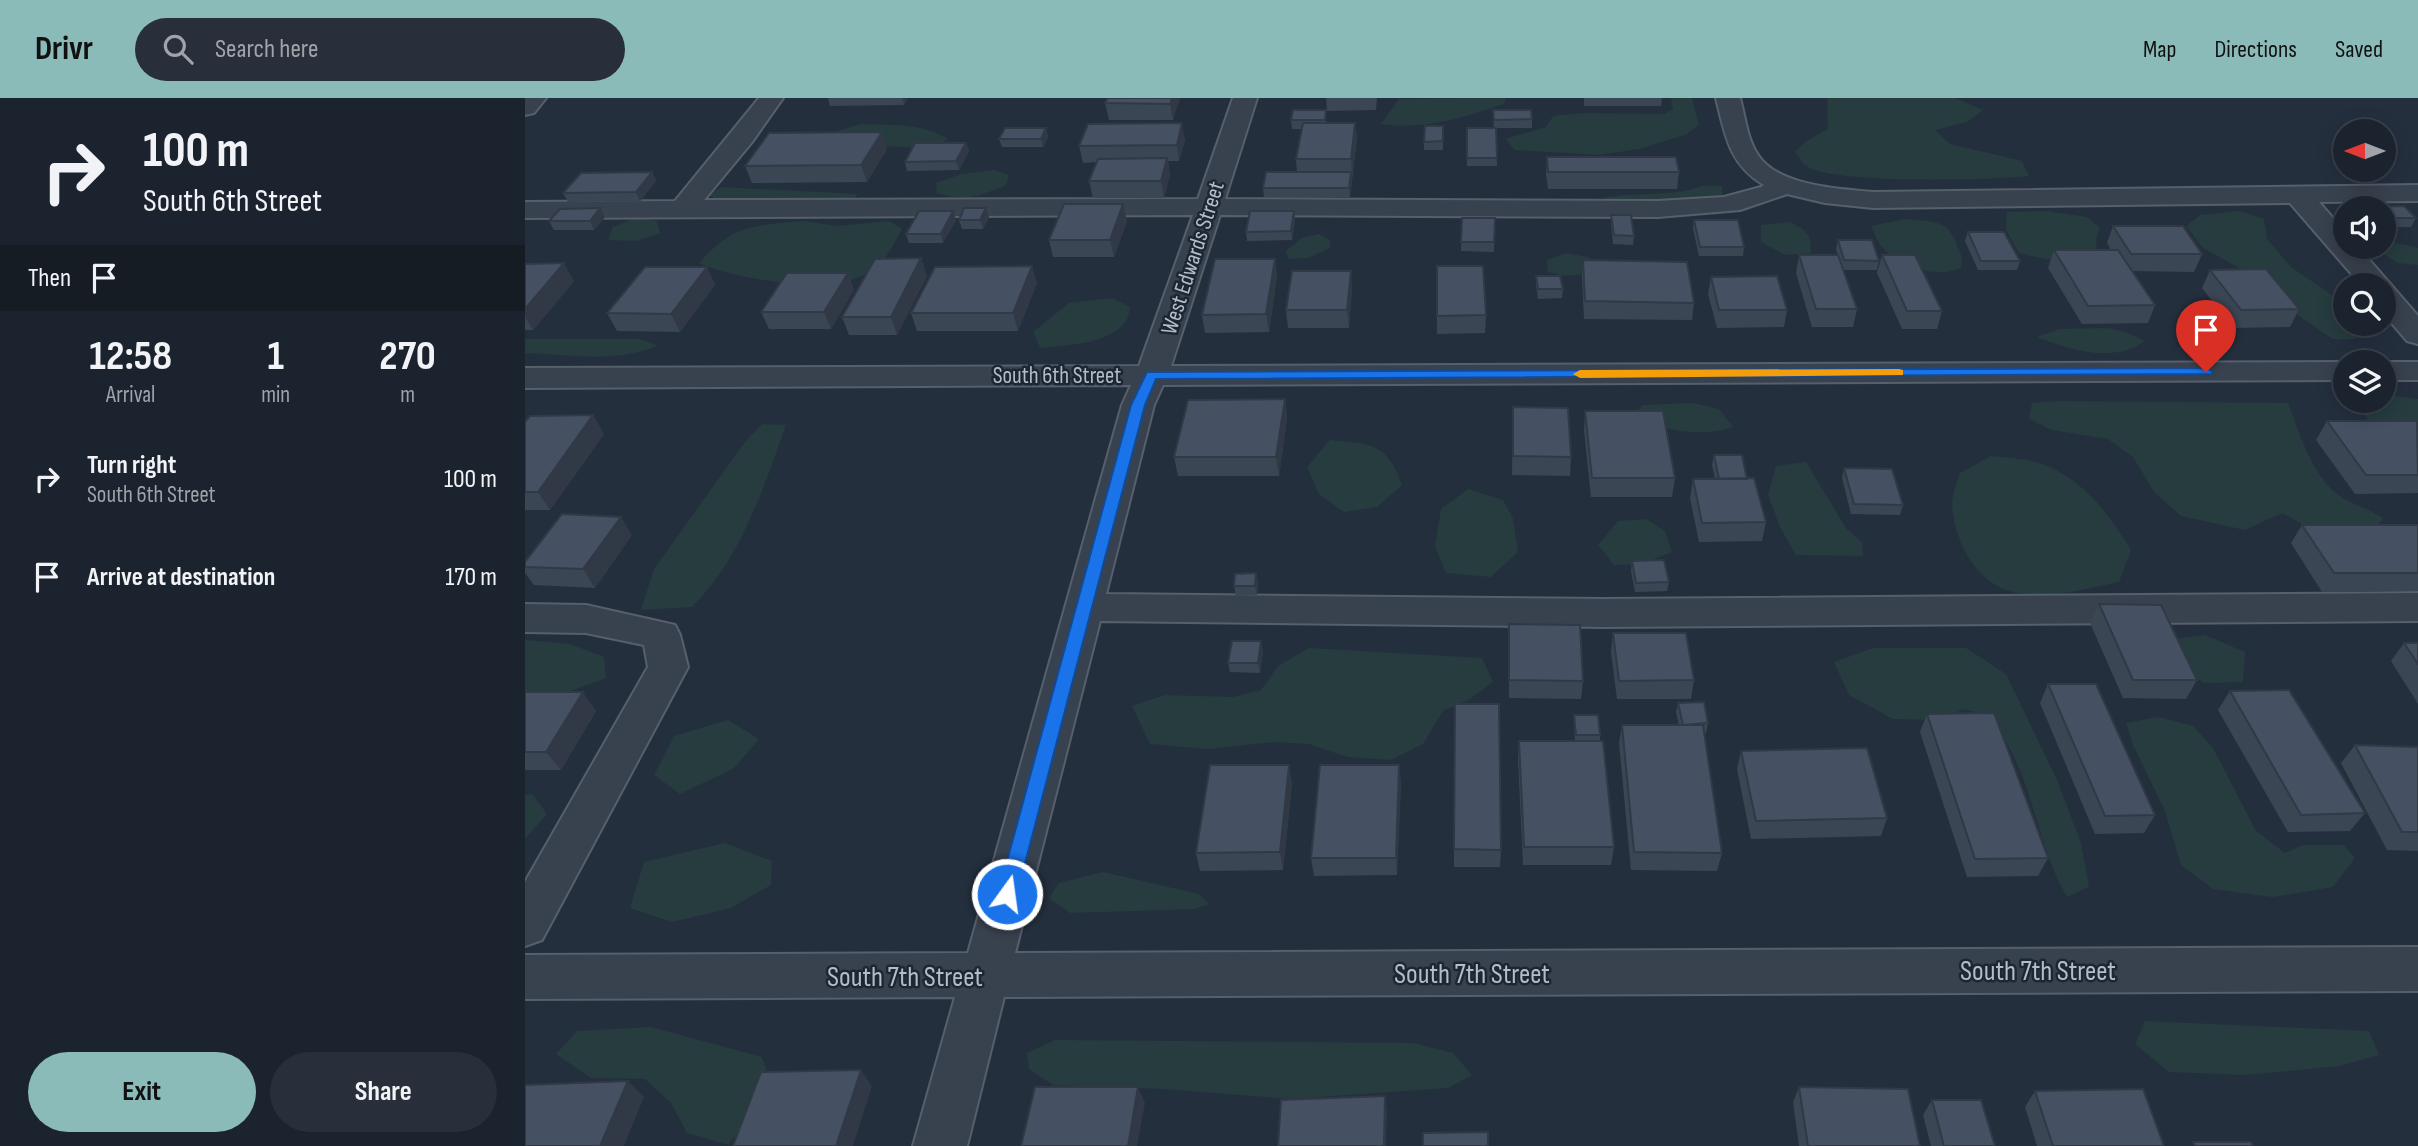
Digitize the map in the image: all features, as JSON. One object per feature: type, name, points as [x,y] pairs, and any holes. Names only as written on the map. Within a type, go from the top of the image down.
[{"type":"street","points":[[525,108],[534,98]]},
{"type":"street","points":[[682,209],[771,98]]},
{"type":"street","name":"West Edwards Street","points":[[940,1146],[1138,405],[1210,208],[1245,98]]},
{"type":"street","points":[[1728,98],[1745,153],[1752,164],[1785,184],[1820,195],[1873,200],[2418,193]]},
{"type":"street","points":[[525,210],[1658,209],[1728,205],[1767,195],[1785,184]]},
{"type":"street","points":[[2296,193],[2366,273]]},
{"type":"street","points":[[2396,309],[2418,335]]},
{"type":"street","name":"South 6th Street","points":[[525,378],[2333,371]]},
{"type":"street","points":[[2396,371],[2418,371]]},
{"type":"street","points":[[1082,607],[1591,612],[2418,607]]},
{"type":"street","points":[[525,618],[586,619],[661,635],[669,667],[525,925]]},
{"type":"street","name":"South 7th Street","points":[[525,977],[2418,969]]},
{"type":"green space","points":[[1506,98],[1504,104],[1444,122],[1413,126],[1381,124],[1399,99]]},
{"type":"green space","points":[[1671,98],[1692,98],[1699,125],[1687,134],[1640,149],[1598,155],[1515,150],[1505,139],[1546,127],[1553,116],[1584,113],[1664,114],[1673,109]]},
{"type":"green space","points":[[1827,98],[1955,98],[1983,110],[1967,122],[1935,130],[1950,144],[2022,161],[2029,176],[1913,179],[1845,176],[1820,171],[1805,165],[1795,152],[1805,142],[1828,129]]},
{"type":"green space","points":[[861,124],[916,127],[947,138],[942,144],[914,148],[828,142],[827,134]]},
{"type":"green space","points":[[994,170],[1009,175],[1006,185],[972,196],[955,197],[937,193],[936,183],[961,174]]},
{"type":"green space","points":[[1702,186],[1722,186],[1723,197],[1711,201],[1617,202],[1604,198],[1678,192]]},
{"type":"green space","points":[[722,187],[858,194],[852,201],[719,201],[708,195]]},
{"type":"green space","points":[[2047,211],[2087,217],[2100,228],[2096,239],[2097,252],[2059,260],[2019,253],[2006,230],[2007,212]]},
{"type":"green space","points":[[2240,211],[2264,219],[2267,239],[2291,267],[2333,296],[2333,336],[2357,336],[2354,339],[2333,339],[2299,316],[2272,287],[2202,247],[2186,226],[2200,215]]},
{"type":"green space","points":[[635,218],[657,221],[660,233],[637,241],[608,240],[613,227]]},
{"type":"green space","points":[[1905,219],[1931,221],[1948,230],[1961,254],[1961,268],[1940,272],[1918,269],[1889,253],[1880,244],[1871,226]]},
{"type":"green space","points":[[803,221],[838,226],[889,221],[902,229],[889,253],[876,268],[854,279],[833,283],[810,284],[760,279],[699,263],[723,241],[745,229]]},
{"type":"green space","points":[[1789,222],[1807,233],[1811,253],[1785,255],[1761,242],[1761,225]]},
{"type":"green space","points":[[1319,234],[1330,240],[1330,248],[1308,258],[1288,259],[1286,251],[1302,238]]},
{"type":"green space","points":[[2396,243],[2418,248],[2418,265],[2398,263],[2392,259],[2396,259]]},
{"type":"green space","points":[[1566,253],[1588,257],[1594,263],[1585,274],[1565,276],[1548,272],[1547,260]]},
{"type":"green space","points":[[1112,298],[1130,307],[1127,319],[1119,329],[1095,340],[1040,348],[1033,332],[1069,303]]},
{"type":"green space","points":[[2108,328],[2126,332],[2145,341],[2120,352],[2092,353],[2037,337],[2059,329]]},
{"type":"green space","points":[[525,339],[640,339],[658,346],[625,355],[576,356],[525,353]]},
{"type":"green space","points":[[2396,396],[2418,399],[2418,427],[2368,421],[2364,413],[2396,413]]},
{"type":"green space","points":[[1692,403],[1719,409],[1733,427],[1708,432],[1683,431],[1658,426],[1634,416],[1642,405]]},
{"type":"green space","points":[[2032,403],[2288,403],[2303,442],[2323,480],[2343,498],[2383,518],[2376,528],[2317,532],[2282,513],[2245,530],[2181,516],[2154,492],[2133,457],[2108,439],[2052,430],[2029,419]]},
{"type":"green space","points":[[762,424],[786,425],[749,522],[724,567],[692,607],[641,610],[654,569],[745,442]]},
{"type":"green space","points":[[1330,440],[1376,448],[1390,460],[1402,485],[1377,507],[1344,512],[1319,494],[1307,467]]},
{"type":"green space","points":[[1991,456],[2028,460],[2054,469],[2093,498],[2131,550],[2119,582],[2071,592],[2035,595],[2007,590],[1982,574],[1972,563],[1958,536],[1952,501],[1960,473]]},
{"type":"green space","points":[[1806,462],[1846,528],[1862,542],[1863,556],[1796,555],[1780,527],[1768,495],[1776,466]]},
{"type":"green space","points":[[1468,489],[1503,500],[1513,518],[1518,552],[1491,577],[1446,573],[1435,547],[1441,509]]},
{"type":"green space","points":[[1646,519],[1665,531],[1672,552],[1641,564],[1614,565],[1598,545],[1618,521]]},
{"type":"green space","points":[[2205,635],[2245,652],[2243,682],[2204,683],[2178,665],[2174,639]]},
{"type":"green space","points":[[525,640],[570,644],[604,657],[606,678],[565,693],[525,692]]},
{"type":"green space","points":[[1309,648],[1482,658],[1493,682],[1470,699],[1443,711],[1423,744],[1391,760],[1347,757],[1309,744],[1275,742],[1208,749],[1150,744],[1132,706],[1165,695],[1233,697],[1261,690],[1278,666]]},
{"type":"green space","points":[[1873,648],[1966,648],[2006,674],[2057,780],[2081,843],[2089,887],[2067,897],[2056,876],[2014,757],[1988,718],[1962,709],[1946,720],[1893,719],[1849,695],[1834,662]]},
{"type":"green space","points":[[2158,717],[2193,726],[2213,748],[2256,831],[2285,853],[2303,845],[2344,845],[2355,858],[2333,887],[2272,897],[2213,889],[2181,865],[2165,811],[2133,745],[2126,723]]},
{"type":"green space","points":[[728,720],[759,739],[733,769],[680,794],[654,775],[674,736]]},
{"type":"green space","points":[[532,794],[547,814],[525,839],[525,795]]},
{"type":"green space","points":[[725,843],[772,861],[771,885],[731,908],[672,922],[630,908],[644,862]]},
{"type":"green space","points":[[1103,872],[1199,894],[1209,904],[1195,909],[1070,913],[1049,898],[1059,883]]},
{"type":"green space","points":[[2145,1021],[2369,1031],[2379,1055],[2339,1066],[2246,1075],[2169,1072],[2135,1044]]},
{"type":"green space","points":[[651,1027],[762,1057],[771,1082],[765,1096],[728,1145],[687,1133],[671,1103],[645,1079],[591,1078],[556,1054],[577,1031]]},
{"type":"green space","points":[[1055,1040],[1413,1043],[1453,1053],[1472,1075],[1448,1088],[1290,1099],[1163,1089],[1053,1085],[1029,1069],[1027,1053]]},
{"type":"building","points":[[1108,98],[1172,98],[1170,104],[1105,103]]},
{"type":"building","points":[[1293,110],[1326,110],[1325,120],[1291,120]]},
{"type":"building","points":[[1493,110],[1531,110],[1532,119],[1494,120]]},
{"type":"building","points":[[1182,123],[1177,145],[1079,146],[1088,124]]},
{"type":"building","points":[[1303,123],[1355,123],[1351,159],[1296,159]]},
{"type":"building","points":[[1425,126],[1443,126],[1443,141],[1424,142]]},
{"type":"building","points":[[1005,128],[1046,128],[1041,139],[999,139]]},
{"type":"building","points":[[1467,128],[1496,128],[1497,158],[1467,158]]},
{"type":"building","points":[[882,132],[861,165],[745,166],[769,133]]},
{"type":"building","points":[[915,143],[966,143],[956,161],[905,162]]},
{"type":"building","points":[[1547,157],[1676,157],[1679,172],[1548,172]]},
{"type":"building","points":[[1167,158],[1161,181],[1089,181],[1098,159]]},
{"type":"building","points":[[652,172],[636,192],[563,193],[581,173]]},
{"type":"building","points":[[1266,172],[1351,172],[1349,188],[1263,188]]},
{"type":"building","points":[[1064,204],[1123,204],[1110,240],[1049,240]]},
{"type":"building","points":[[2396,206],[2404,206],[2416,218],[2396,218]]},
{"type":"building","points":[[600,208],[590,221],[549,221],[560,209]]},
{"type":"building","points":[[964,208],[986,208],[980,220],[959,220]]},
{"type":"building","points":[[919,211],[953,211],[941,234],[906,234]]},
{"type":"building","points":[[1250,211],[1294,211],[1291,231],[1246,232]]},
{"type":"building","points":[[1611,215],[1631,215],[1634,236],[1614,235]]},
{"type":"building","points":[[1462,218],[1495,218],[1494,242],[1461,242]]},
{"type":"building","points":[[1694,220],[1738,220],[1744,247],[1700,247]]},
{"type":"building","points":[[2113,226],[2183,226],[2202,254],[2131,254]]},
{"type":"building","points":[[1968,232],[2004,232],[2020,261],[1981,261]]},
{"type":"building","points":[[1838,240],[1872,240],[1879,261],[1844,260]]},
{"type":"building","points":[[2054,250],[2118,250],[2155,305],[2088,306]]},
{"type":"building","points":[[1799,255],[1838,255],[1857,309],[1816,309]]},
{"type":"building","points":[[1882,255],[1915,255],[1942,311],[1907,311]]},
{"type":"building","points":[[921,258],[891,317],[842,317],[875,259]]},
{"type":"building","points":[[1215,259],[1275,259],[1266,314],[1202,315]]},
{"type":"building","points":[[1583,260],[1687,262],[1694,303],[1585,301]]},
{"type":"building","points":[[564,263],[525,309],[525,264]]},
{"type":"building","points":[[1032,266],[1013,313],[911,313],[935,267]]},
{"type":"building","points":[[1437,266],[1483,266],[1486,315],[1437,316]]},
{"type":"building","points":[[645,267],[707,267],[671,314],[607,313]]},
{"type":"building","points":[[2266,269],[2299,309],[2241,310],[2210,270]]},
{"type":"building","points":[[1292,271],[1351,271],[1347,310],[1286,310]]},
{"type":"building","points":[[787,273],[848,273],[824,312],[761,312]]},
{"type":"building","points":[[1536,276],[1560,276],[1563,289],[1538,289]]},
{"type":"building","points":[[1777,276],[1787,310],[1719,310],[1711,277]]},
{"type":"building","points":[[1285,399],[1276,457],[1174,457],[1188,400]]},
{"type":"building","points":[[1513,407],[1568,408],[1571,457],[1513,456]]},
{"type":"building","points":[[1585,411],[1663,411],[1675,478],[1592,478]]},
{"type":"building","points":[[593,415],[538,492],[525,492],[525,422],[530,416]]},
{"type":"building","points":[[2327,421],[2417,421],[2418,475],[2366,475]]},
{"type":"building","points":[[1714,455],[1742,455],[1747,479],[1719,479]]},
{"type":"building","points":[[1844,468],[1892,469],[1903,505],[1854,504]]},
{"type":"building","points":[[1754,478],[1766,522],[1702,523],[1693,479]]},
{"type":"building","points":[[562,514],[621,517],[583,569],[525,567],[525,562]]},
{"type":"building","points":[[2302,525],[2418,525],[2418,573],[2334,573]]},
{"type":"building","points":[[1664,560],[1669,582],[1636,583],[1632,561]]},
{"type":"building","points":[[1256,573],[1255,586],[1234,586],[1235,574]]},
{"type":"building","points":[[2099,604],[2161,605],[2197,680],[2133,680]]},
{"type":"building","points":[[1509,624],[1580,625],[1583,681],[1509,680]]},
{"type":"building","points":[[1613,633],[1686,633],[1694,680],[1619,681]]},
{"type":"building","points":[[1232,641],[1261,641],[1258,663],[1228,663]]},
{"type":"building","points":[[2404,643],[2418,643],[2418,664]]},
{"type":"building","points":[[2048,684],[2096,684],[2155,815],[2105,816]]},
{"type":"building","points":[[2289,690],[2365,813],[2301,815],[2230,691]]},
{"type":"building","points":[[525,692],[583,692],[546,752],[525,752]]},
{"type":"building","points":[[1704,702],[1708,723],[1683,725],[1678,703]]},
{"type":"building","points":[[1455,704],[1499,704],[1501,850],[1454,849]]},
{"type":"building","points":[[1994,713],[2048,858],[1975,859],[1927,714]]},
{"type":"building","points":[[1574,715],[1598,715],[1600,735],[1576,735]]},
{"type":"building","points":[[1622,725],[1703,725],[1722,853],[1634,852]]},
{"type":"building","points":[[1519,741],[1603,741],[1614,847],[1524,847]]},
{"type":"building","points":[[2355,745],[2418,747],[2418,832],[2402,832]]},
{"type":"building","points":[[1867,748],[1887,818],[1756,821],[1741,751]]},
{"type":"building","points":[[1210,765],[1289,765],[1280,852],[1196,853]]},
{"type":"building","points":[[1320,765],[1399,765],[1396,858],[1311,858]]},
{"type":"building","points":[[861,1070],[836,1146],[733,1146],[761,1072]]},
{"type":"building","points":[[628,1081],[600,1146],[525,1146],[525,1085]]},
{"type":"building","points":[[1035,1087],[1138,1087],[1128,1146],[1021,1146]]},
{"type":"building","points":[[1799,1087],[1908,1089],[1920,1146],[1808,1146]]},
{"type":"building","points":[[2143,1089],[2164,1146],[2053,1146],[2035,1091]]},
{"type":"building","points":[[1385,1096],[1384,1146],[1278,1146],[1281,1100]]},
{"type":"building","points":[[1932,1100],[1981,1100],[1995,1146],[1944,1146]]},
{"type":"building","points":[[1488,1132],[1488,1146],[1423,1146],[1423,1133]]},
{"type":"building","points":[[2193,1142],[2251,1142],[2253,1146],[2195,1146]]},
{"type":"slow traffic","points":[[1580,374],[1899,373]]},
{"type":"route","points":[[1007,894],[1089,581],[1138,405],[1151,375],[2206,372]]}]
